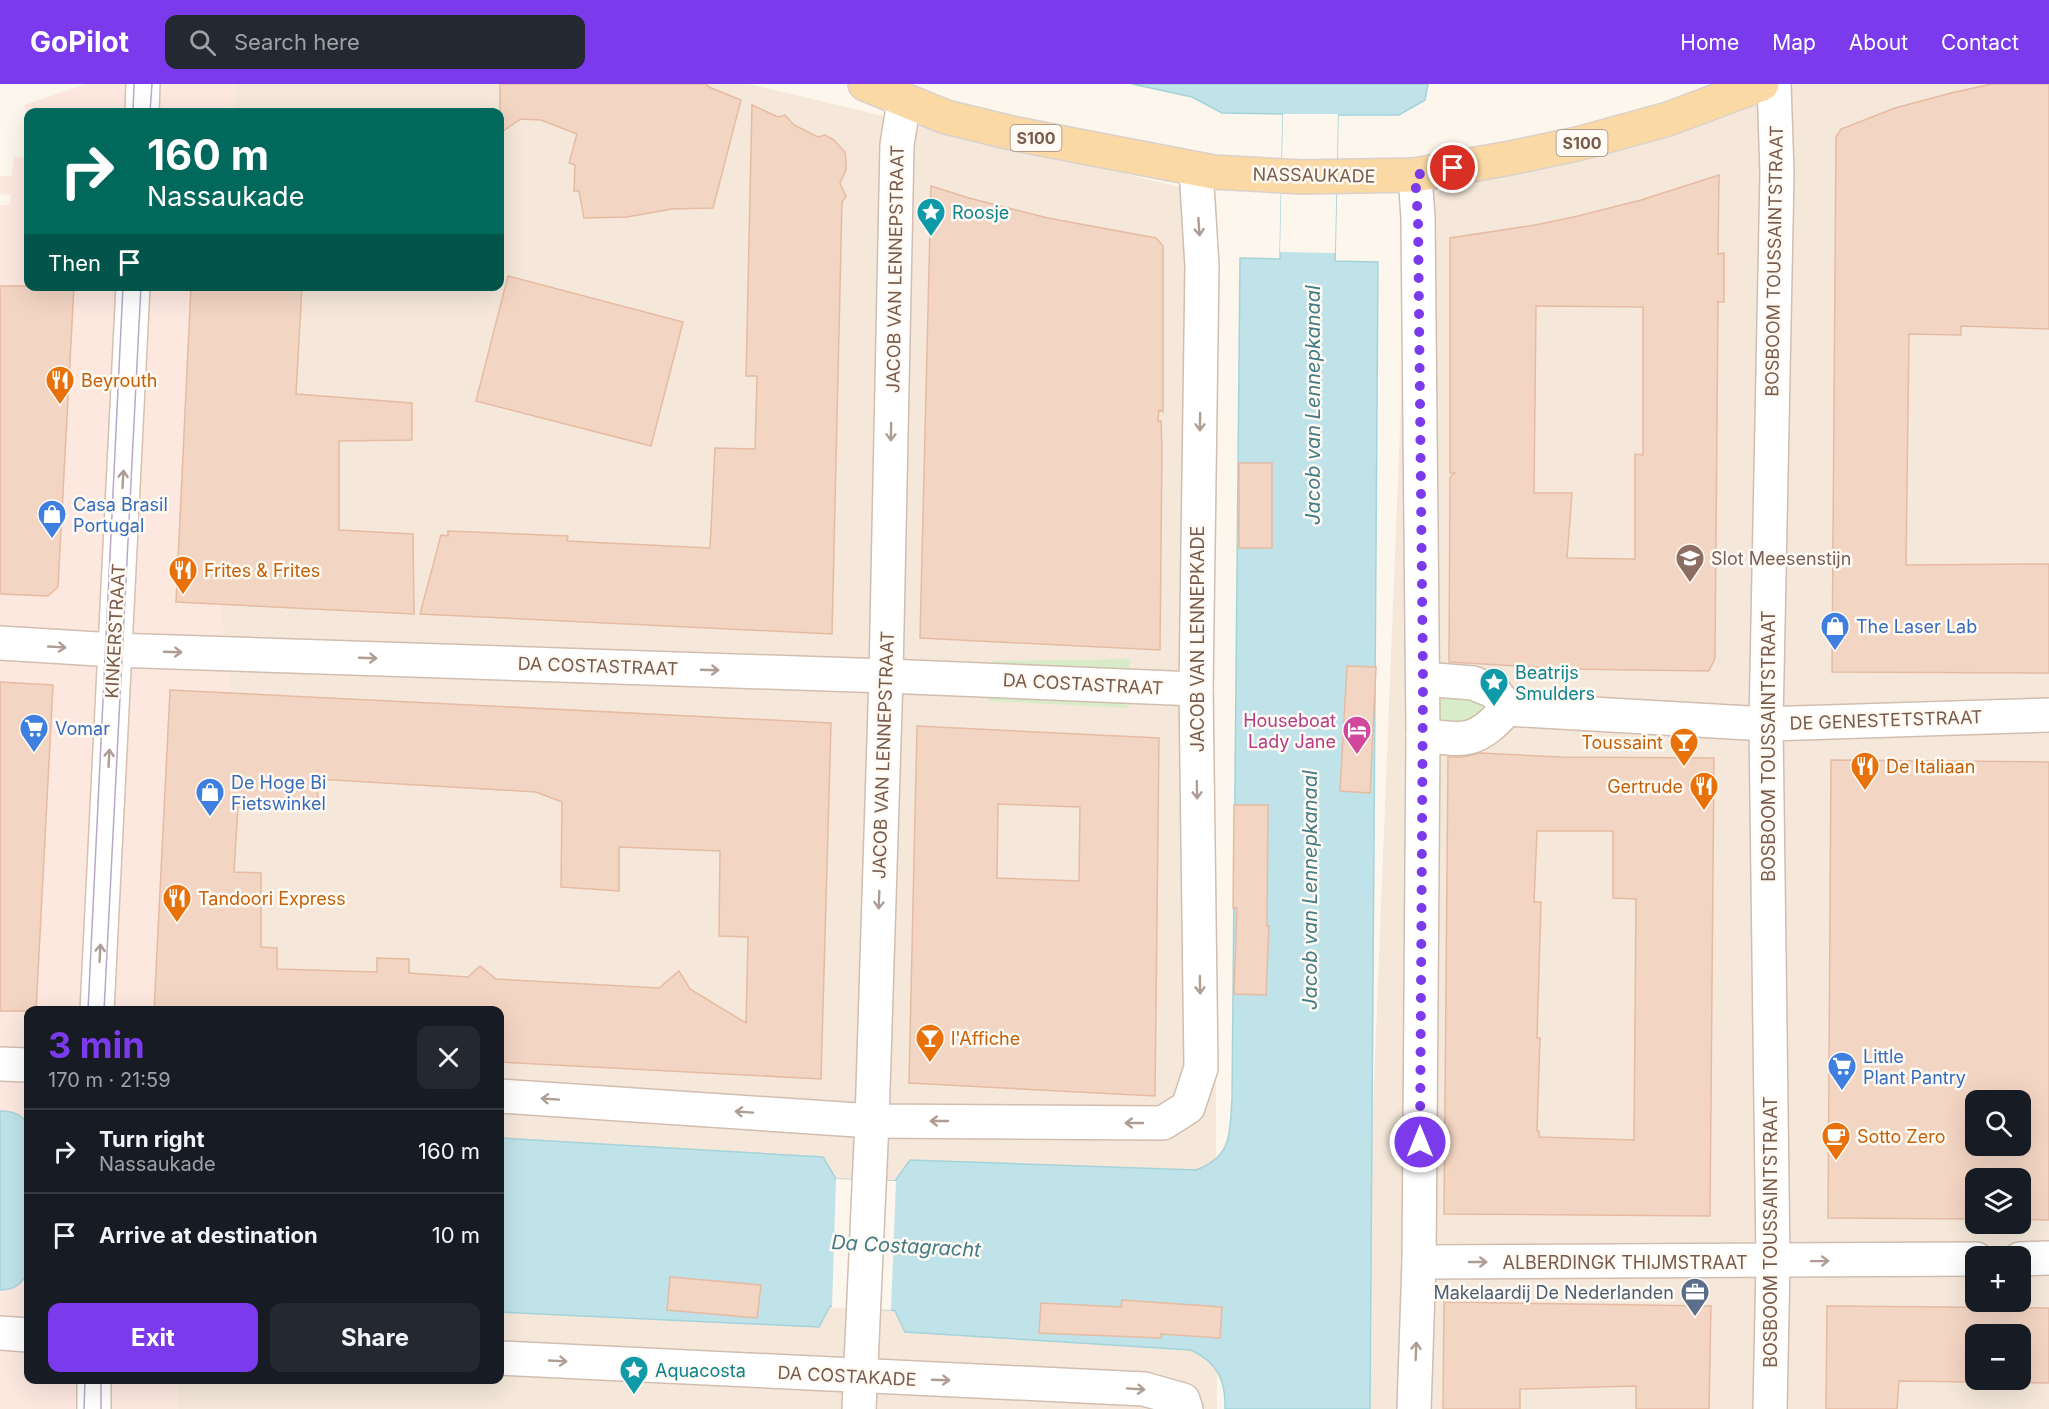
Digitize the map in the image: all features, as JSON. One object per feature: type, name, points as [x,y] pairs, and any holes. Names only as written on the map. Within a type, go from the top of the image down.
[{"type":"main road","name":"NASSAUKADE","points":[[865,84],[946,117],[1016,134],[1204,170],[1302,177],[1405,175],[1581,143],[1668,119],[1762,84]]},
{"type":"street","points":[[142,108],[143,84]]},
{"type":"street","name":"BOSBOOM TOUSSAINTSTRAAT","points":[[1770,1409],[1773,1262],[1766,724],[1777,173],[1774,84]]},
{"type":"street","name":"JACOB VAN LENNEPSTRAAT","points":[[859,1409],[872,1121],[886,676],[897,145],[904,101]]},
{"type":"street","name":"JACOB VAN LENNEPKADE","points":[[872,1121],[1163,1123],[1188,1107],[1201,1068],[1196,689],[1204,170]]},
{"type":"street","points":[[1405,175],[1418,219],[1423,679],[1419,1262],[1414,1409]]},
{"type":"street","name":"KINKERSTRAAT","points":[[97,1006],[133,291]]},
{"type":"street","name":"DA COSTASTRAAT","points":[[0,643],[114,650],[886,676],[1196,689]]},
{"type":"street","points":[[1422,735],[1471,738],[1491,727],[1507,709],[1494,692],[1473,683],[1423,679]]},
{"type":"street","name":"DE GENESTETSTRAAT","points":[[1507,709],[1766,724],[2049,715]]},
{"type":"street","points":[[0,1064],[24,1065]]},
{"type":"street","points":[[504,1096],[872,1121]]},
{"type":"street","points":[[2031,1259],[2049,1258]]},
{"type":"street","name":"ALBERDINGK THIJMSTRAAT","points":[[1419,1262],[1773,1262],[1965,1259]]},
{"type":"street","points":[[0,1333],[24,1335]]},
{"type":"street","name":"DA COSTAKADE","points":[[504,1358],[1144,1389],[1183,1400],[1186,1409]]},
{"type":"street","points":[[94,1384],[94,1409]]},
{"type":"shaded area","points":[[86,84],[236,84],[235,108],[25,108],[24,105]]},
{"type":"shaded area","points":[[210,84],[749,84],[1213,195],[1217,1409],[134,1409],[135,1384],[504,1384],[504,1006],[157,1006],[199,291],[504,291],[504,108],[209,108]]},
{"type":"shaded area","points":[[1750,84],[2049,84],[2049,1409],[1361,1409],[1409,203]]},
{"type":"shaded area","points":[[14,157],[24,158],[24,291],[300,291],[220,604],[232,693],[234,872],[261,873],[261,908],[227,1006],[24,1006],[24,1384],[178,1384],[178,1409],[0,1409],[0,331],[4,286],[0,285],[0,205],[10,205],[11,195],[0,194],[0,176],[11,176]]},
{"type":"green space","points":[[1130,659],[1128,708],[989,701],[992,661]]},
{"type":"green space","points":[[1427,683],[1479,689],[1495,716],[1428,732]]},
{"type":"water","points":[[1132,84],[1428,84],[1425,100],[1399,115],[1338,115],[1335,261],[1378,262],[1370,1409],[1225,1409],[1224,1389],[1218,1373],[1207,1360],[1191,1350],[905,1332],[895,1311],[891,1310],[830,1306],[819,1327],[504,1312],[504,1138],[823,1157],[836,1179],[895,1181],[910,1160],[1196,1170],[1217,1158],[1223,1151],[1229,1133],[1232,1100],[1240,258],[1280,259],[1283,114],[1222,113],[1192,97]]},
{"type":"water","points":[[0,1111],[17,1114],[24,1119],[24,1278],[17,1286],[0,1290]]},
{"type":"pier","points":[[1283,114],[1338,114],[1335,253],[1280,252]]},
{"type":"pier","points":[[836,1179],[896,1181],[891,1310],[832,1308]]},
{"type":"building","points":[[500,84],[706,84],[741,100],[713,208],[672,209],[627,217],[584,218],[579,191],[574,191],[575,165],[569,163],[577,134],[541,120],[521,119],[504,130],[504,108],[500,108]]},
{"type":"building","points":[[1992,84],[2049,84],[2049,329],[1961,326],[1961,335],[1909,334],[1906,565],[2049,564],[2049,673],[1832,672],[1836,137],[1841,129],[1895,108]]},
{"type":"building","points":[[752,105],[778,117],[785,115],[794,125],[818,137],[825,135],[834,140],[845,152],[846,170],[840,183],[846,197],[842,202],[832,634],[420,614],[441,535],[448,536],[448,531],[568,536],[567,541],[710,548],[715,448],[755,449],[757,376],[746,376]]},
{"type":"building","points":[[1719,175],[1718,254],[1724,253],[1724,302],[1718,302],[1715,658],[1709,671],[1566,669],[1449,662],[1450,477],[1455,473],[1450,473],[1450,238],[1535,225],[1641,200]],"holes":[[[1536,306],[1643,307],[1643,455],[1635,454],[1635,559],[1567,558],[1572,493],[1534,493]]]},
{"type":"building","points":[[931,186],[1048,218],[1156,238],[1163,246],[1163,412],[1159,410],[1158,421],[1161,421],[1162,448],[1160,650],[920,638]]},
{"type":"building","points":[[508,276],[683,322],[651,446],[476,401]]},
{"type":"building","points":[[0,286],[24,286],[24,291],[74,291],[58,587],[48,596],[0,594]]},
{"type":"building","points":[[191,291],[302,291],[296,394],[412,403],[412,440],[339,441],[339,530],[413,534],[414,614],[176,602]]},
{"type":"building","points":[[1239,463],[1272,463],[1272,548],[1239,548]]},
{"type":"building","points":[[1347,666],[1376,667],[1370,793],[1340,791]]},
{"type":"building","points":[[0,682],[53,685],[36,1006],[24,1006],[24,1011],[0,1011]]},
{"type":"building","points":[[170,690],[831,723],[821,1079],[504,1062],[504,1006],[154,1006]],"holes":[[[317,779],[536,792],[562,802],[561,887],[619,891],[619,847],[720,851],[719,936],[748,937],[746,1023],[690,989],[679,971],[659,988],[496,979],[480,966],[468,977],[409,973],[409,959],[377,958],[377,972],[277,969],[277,948],[261,947],[261,873],[234,872],[238,807],[318,806]]]},
{"type":"building","points":[[917,726],[1159,738],[1155,1096],[909,1083]],"holes":[[[998,804],[1080,807],[1079,881],[997,878]]]},
{"type":"building","points":[[1480,753],[1561,757],[1714,758],[1710,1216],[1444,1214],[1448,757],[1463,757]],"holes":[[[1537,831],[1613,831],[1613,898],[1636,899],[1634,1140],[1539,1137],[1539,1131],[1537,1131],[1540,1038],[1537,1038],[1541,902],[1534,902]]]},
{"type":"building","points":[[1831,760],[2049,762],[2049,1220],[2031,1219],[2031,1168],[1965,1168],[1965,1219],[1828,1218]]},
{"type":"building","points":[[1234,805],[1268,805],[1267,926],[1269,926],[1266,995],[1234,994],[1237,908],[1233,908]]},
{"type":"building","points":[[670,1277],[761,1285],[757,1318],[667,1310]]},
{"type":"building","points":[[1122,1300],[1222,1307],[1220,1338],[1161,1334],[1161,1338],[1039,1333],[1041,1303],[1121,1307]]},
{"type":"building","points":[[1444,1302],[1711,1306],[1709,1409],[1636,1409],[1636,1386],[1520,1389],[1520,1409],[1443,1409]]},
{"type":"building","points":[[1827,1306],[1965,1307],[1965,1312],[2031,1312],[2031,1308],[2049,1308],[2049,1383],[2031,1383],[2031,1324],[1965,1324],[1965,1382],[1899,1381],[1897,1409],[1826,1409]]},
{"type":"tram line","points":[[133,108],[134,84]]},
{"type":"tram line","points":[[150,108],[152,84]]},
{"type":"tram line","points":[[88,1006],[123,291]]},
{"type":"tram line","points":[[104,1006],[141,291]]},
{"type":"tram line","points":[[84,1409],[85,1384]]},
{"type":"tram line","points":[[101,1384],[101,1409]]},
{"type":"place","name":"Roosje","points":[[931,238]]},
{"type":"place","name":"Beyrouth","points":[[60,406]]},
{"type":"place","name":"Casa Brasil Portugal","points":[[52,540]]},
{"type":"place","name":"Slot Meesenstijn","points":[[1690,584]]},
{"type":"place","name":"Frites & Frites","points":[[183,596]]},
{"type":"place","name":"The Laser Lab","points":[[1835,652]]},
{"type":"place","name":"Beatrijs Smulders","points":[[1494,708]]},
{"type":"place","name":"Vomar","points":[[34,754]]},
{"type":"place","name":"Houseboat Lady Jane","points":[[1357,756]]},
{"type":"place","name":"Toussaint","points":[[1684,768]]},
{"type":"place","name":"De Italiaan","points":[[1865,792]]},
{"type":"place","name":"Gertrude","points":[[1704,812]]},
{"type":"place","name":"De Hoge Bi Fietswinkel","points":[[210,818]]},
{"type":"place","name":"Tandoori Express","points":[[177,924]]},
{"type":"place","name":"l'Affiche","points":[[930,1064]]},
{"type":"place","name":"Little Plant Pantry","points":[[1842,1092]]},
{"type":"place","name":"Sotto Zero","points":[[1836,1162]]},
{"type":"place","name":"Makelaardij De Nederlanden","points":[[1695,1318]]},
{"type":"place","name":"Aquacosta","points":[[634,1396]]},
{"type":"route","points":[[1420,1142],[1423,679],[1418,219],[1415,175],[1453,168]]},
{"type":"water label","name":"Jacob van Lennepkanaal","points":[[1313,405]]},
{"type":"water label","name":"Jacob van Lennepkanaal","points":[[1310,890]]},
{"type":"water label","name":"Da Costagracht","points":[[906,1246]]}]
